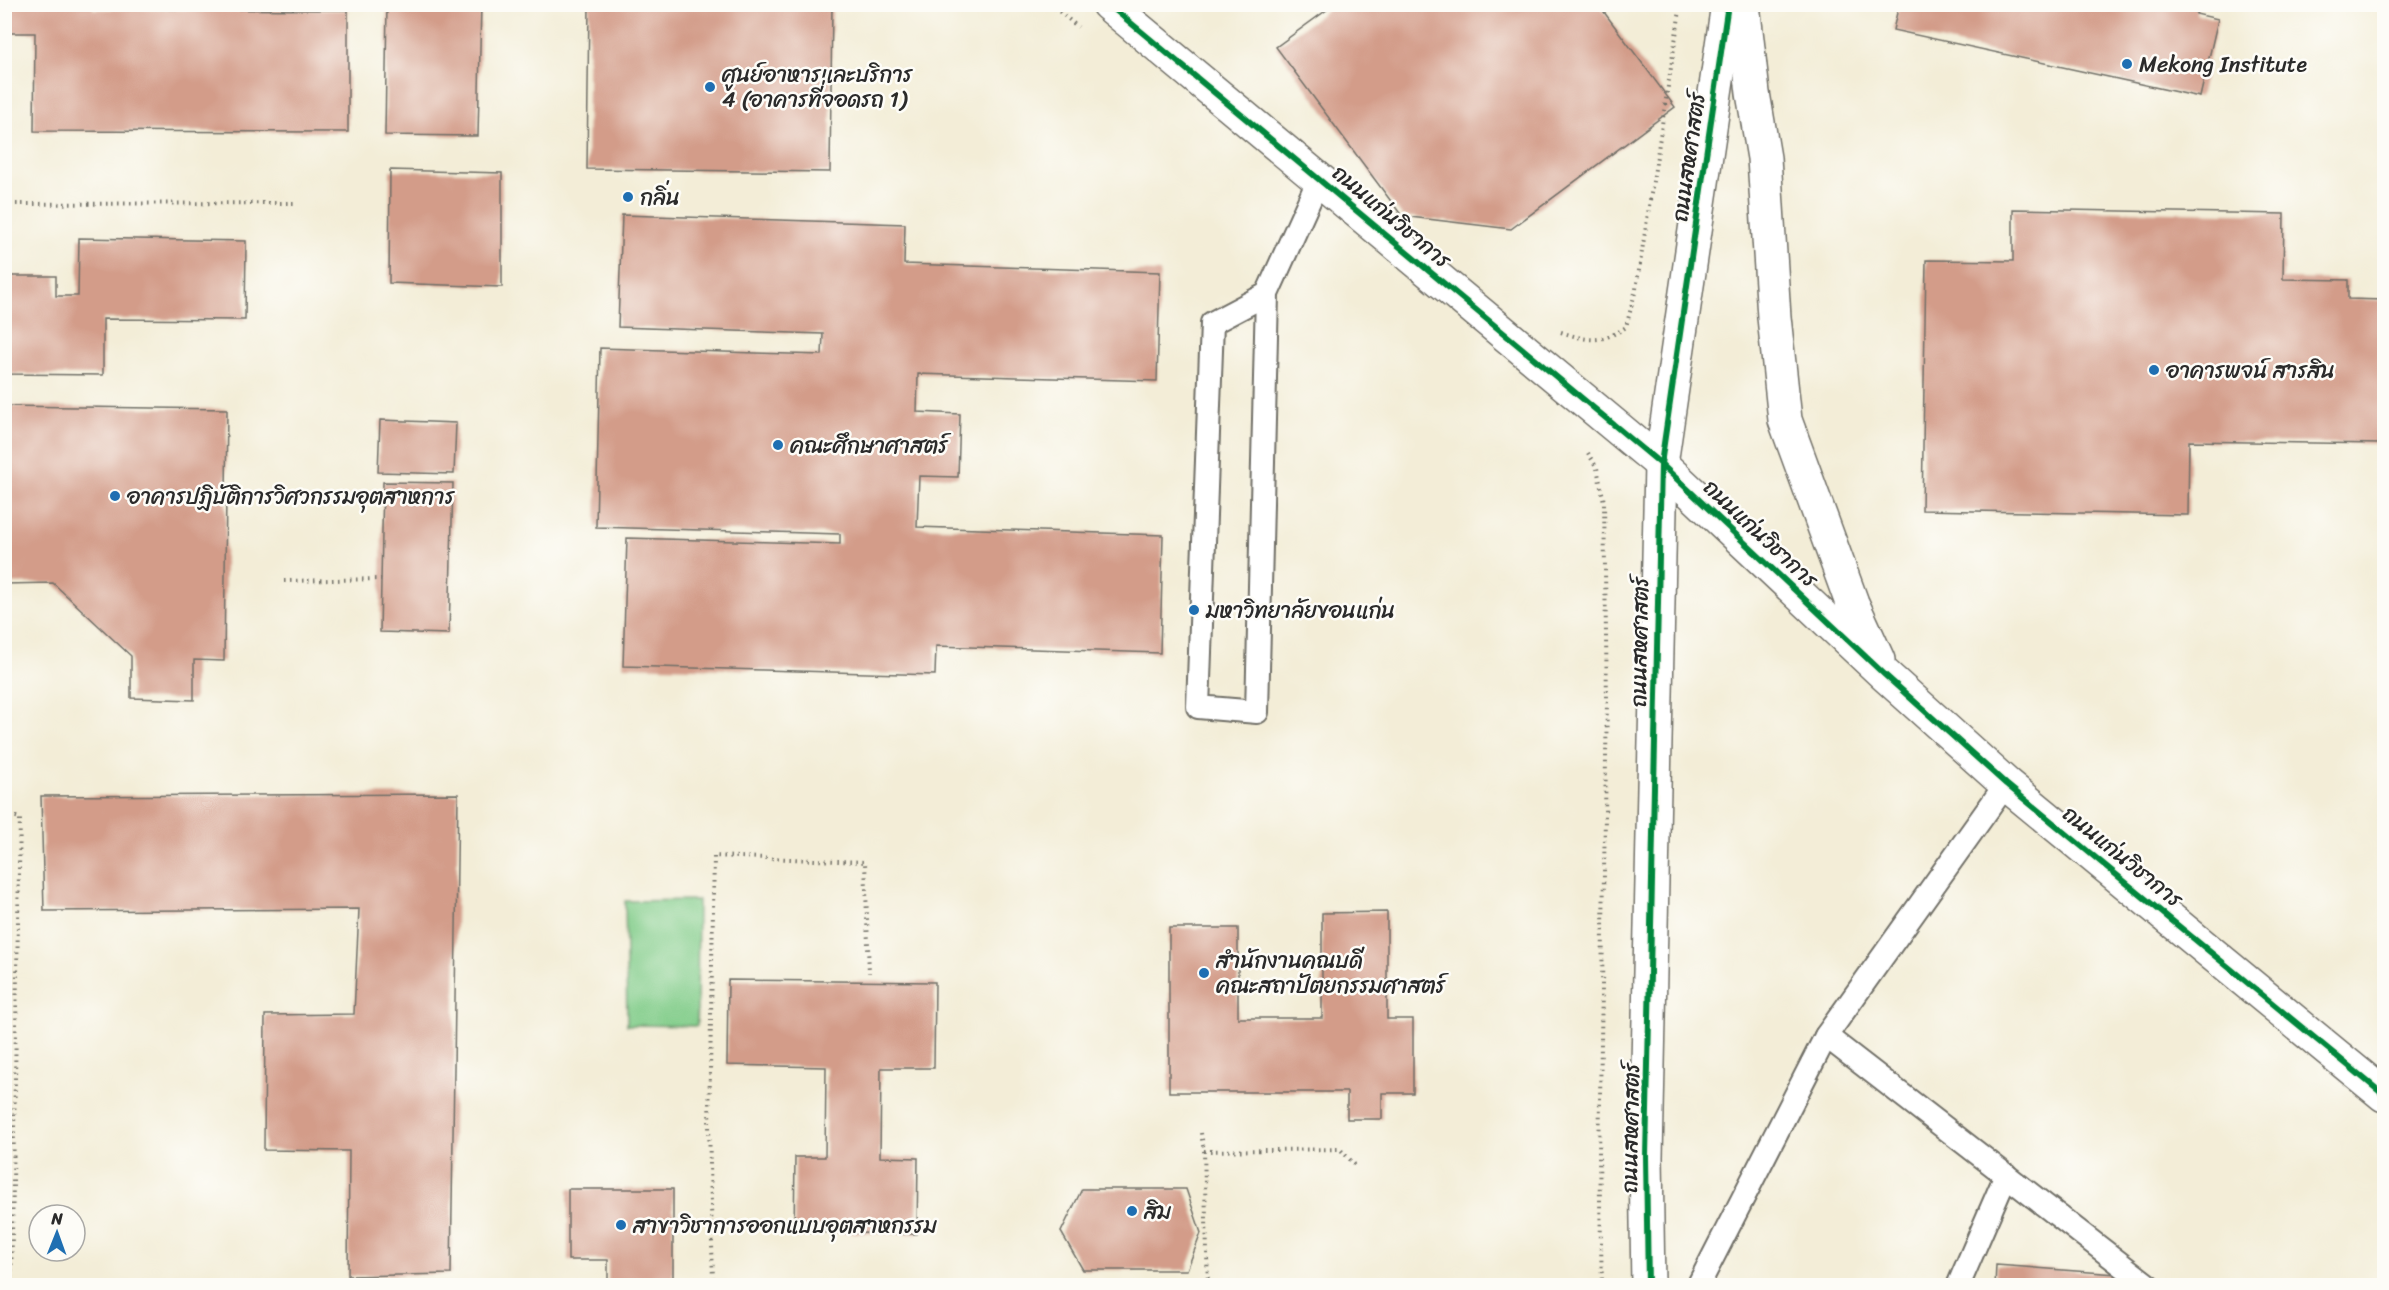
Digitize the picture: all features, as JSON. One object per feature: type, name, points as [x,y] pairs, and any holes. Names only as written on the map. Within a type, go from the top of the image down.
[{"type":"street","name":"ถนนแก่นวิชาการ","points":[[1108,4],[1661,464],[1885,675],[2006,784],[2385,1095]]},
{"type":"street","name":"ถนนสหศาสตร์","points":[[1648,1286],[1647,1145],[1661,464],[1728,4]]},
{"type":"street","points":[[1743,4],[1753,93],[1764,158],[1774,317],[1785,420],[1852,603],[1885,675]]},
{"type":"lane","points":[[1267,294],[1212,323],[1198,707],[1257,712],[1267,294],[1319,178]]},
{"type":"lane","points":[[1698,1286],[1826,1036],[2006,784]]},
{"type":"lane","points":[[1826,1036],[2149,1286]]},
{"type":"lane","points":[[1958,1286],[2006,1175]]},
{"type":"path","points":[[1050,4],[1087,34]]},
{"type":"path","points":[[1557,330],[1583,339],[1608,339],[1626,327],[1636,289],[1681,4]]},
{"type":"path","points":[[4,204],[297,203]]},
{"type":"path","points":[[1583,444],[1597,468],[1604,514],[1607,701],[1599,1156],[1602,1286]]},
{"type":"path","points":[[284,580],[381,579]]},
{"type":"path","points":[[4,814],[20,818],[11,1286]]},
{"type":"path","points":[[733,1286],[713,1282],[709,1125],[714,856],[865,862],[869,973]]},
{"type":"path","points":[[1201,1133],[1204,1151],[1208,1286]]},
{"type":"path","points":[[1204,1151],[1340,1149],[1355,1165]]},
{"type":"green space","points":[[698,900],[697,1026],[627,1025],[625,901]]},
{"type":"building","points":[[4,4],[93,4],[93,9],[348,10],[348,132],[34,131],[35,33],[4,33]]},
{"type":"building","points":[[387,4],[481,4],[478,136],[385,135]]},
{"type":"building","name":"ศูนย์อาหารและบริการ 4 (อาคารที่จอดรถ 1)","points":[[589,4],[832,4],[830,172],[587,169]]},
{"type":"building","points":[[1335,4],[1598,4],[1675,107],[1511,229],[1402,216],[1276,47]]},
{"type":"building","name":"Mekong Institute","points":[[1899,4],[2198,4],[2196,14],[2218,19],[2200,97],[1893,30]]},
{"type":"building","points":[[390,170],[502,173],[502,287],[389,283]]},
{"type":"building","name":"อาคารพจน์ สารสิน","points":[[2013,209],[2284,214],[2283,279],[2348,280],[2348,299],[2384,300],[2384,444],[2189,441],[2188,515],[1922,510],[1926,260],[2013,261]]},
{"type":"building","name":"คณะศึกษาศาสตร์","points":[[622,215],[905,224],[904,264],[1160,272],[1157,381],[918,374],[917,412],[960,414],[958,477],[919,476],[917,527],[1163,535],[1160,653],[936,646],[935,675],[623,666],[627,538],[840,544],[840,534],[596,527],[600,348],[822,355],[823,334],[618,327]]},
{"type":"building","points":[[79,238],[246,241],[245,320],[103,319],[103,375],[4,374],[4,276],[56,276],[56,296],[78,296]]},
{"type":"building","name":"อาคารปฏิบัติการวิศวกรรมอุตสาหการ","points":[[4,406],[227,409],[224,661],[194,660],[194,700],[131,698],[131,656],[53,583],[4,584]]},
{"type":"building","points":[[380,420],[456,423],[454,474],[378,472]]},
{"type":"building","points":[[383,482],[453,483],[449,634],[380,632]]},
{"type":"building","points":[[458,794],[451,1274],[348,1276],[349,1151],[264,1150],[265,1015],[354,1014],[359,909],[44,911],[41,796]]},
{"type":"building","name":"สำนักงานคณบดี คณะสถาปัตยกรรมศาสตร์","points":[[1387,912],[1387,1019],[1413,1019],[1413,1093],[1382,1093],[1382,1119],[1347,1119],[1347,1092],[1169,1092],[1169,928],[1238,928],[1238,1018],[1322,1018],[1322,913]]},
{"type":"building","points":[[728,980],[935,982],[934,1068],[881,1068],[880,1157],[918,1158],[917,1234],[794,1232],[795,1157],[825,1157],[826,1067],[727,1065]]},
{"type":"building","name":"สาขาวิชาการออกแบบอุตสาหกรรม","points":[[568,1189],[673,1189],[673,1286],[608,1286],[608,1260],[568,1260]]},
{"type":"building","name":"สิม","points":[[1082,1189],[1186,1189],[1201,1233],[1187,1270],[1083,1270],[1061,1232]]},
{"type":"building","points":[[1996,1265],[2130,1275],[2129,1286],[1995,1286]]},
{"type":"cycle path","points":[[1108,4],[1661,464],[1885,675],[2006,784],[2384,1095]]},
{"type":"cycle path","points":[[1648,1286],[1646,1157],[1661,464],[1728,4]]},
{"type":"place","name":"Mekong Institute","points":[[2127,64]]},
{"type":"place","name":"ศูนย์อาหารและบริการ 4 (อาคารที่จอดรถ 1)","points":[[710,87]]},
{"type":"place","name":"กลิ่น","points":[[628,197]]},
{"type":"place","name":"อาคารพจน์ สารสิน","points":[[2154,370]]},
{"type":"place","name":"คณะศึกษาศาสตร์","points":[[778,445]]},
{"type":"place","name":"อาคารปฏิบัติการวิศวกรรมอุตสาหการ","points":[[115,496]]},
{"type":"place","name":"มหาวิทยาลัยขอนแก่น","points":[[1194,610]]},
{"type":"place","name":"สำนักงานคณบดี คณะสถาปัตยกรรมศาสตร์","points":[[1204,973]]},
{"type":"place","name":"สิม","points":[[1132,1211]]},
{"type":"place","name":"สาขาวิชาการออกแบบอุตสาหกรรม","points":[[621,1225]]}]
